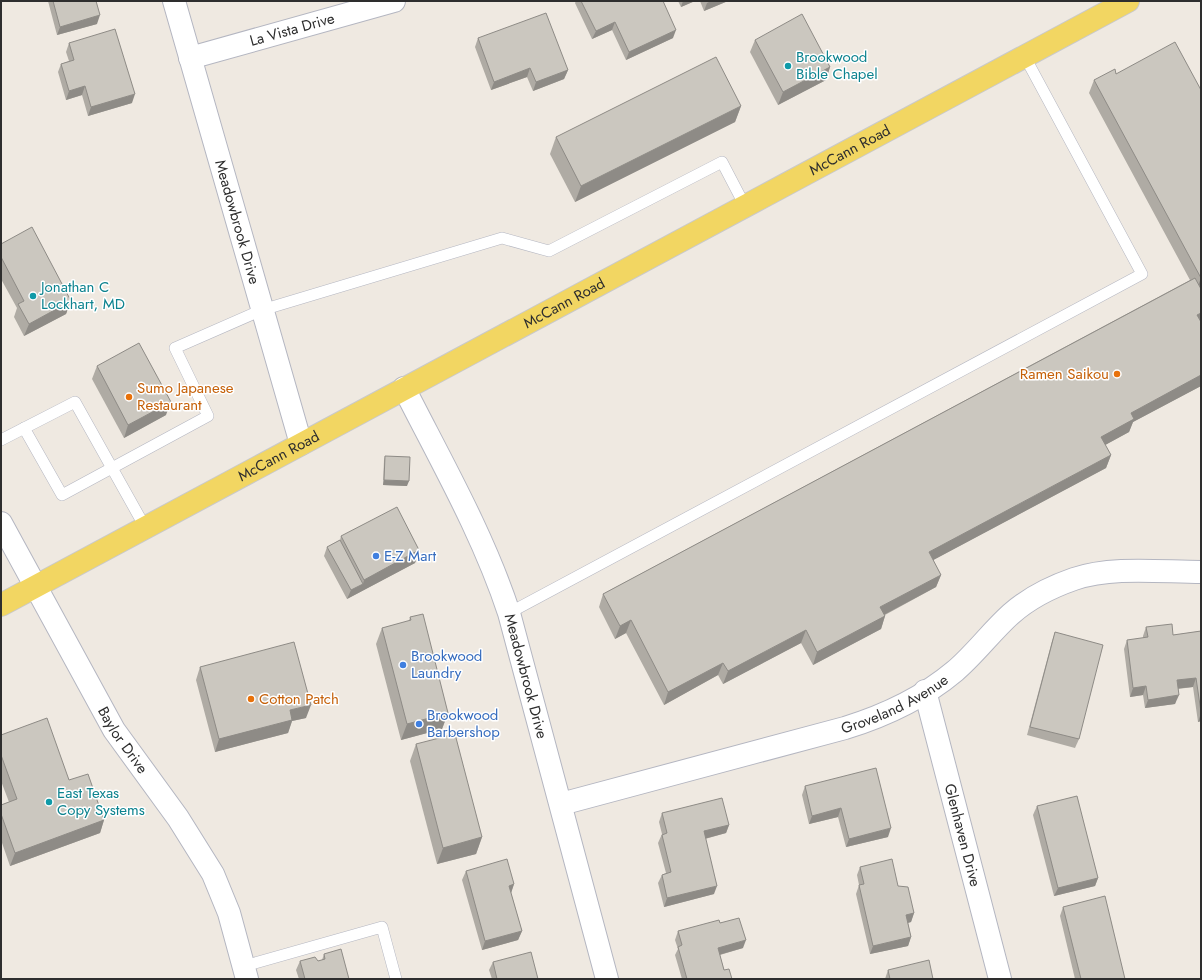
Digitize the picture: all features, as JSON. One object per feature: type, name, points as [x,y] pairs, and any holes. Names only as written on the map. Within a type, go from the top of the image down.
[{"type":"main road","name":"McCann Road","points":[[1,605],[1128,1]]},
{"type":"street","name":"Meadowbrook Drive","points":[[174,1],[301,444]]},
{"type":"street","name":"La Vista Drive","points":[[190,58],[394,1]]},
{"type":"street","name":"Meadowbrook Drive","points":[[404,388],[480,540],[510,612],[607,979]]},
{"type":"street","name":"Baylor Drive","points":[[1,523],[34,587],[114,730],[178,818],[207,863],[224,900],[246,972]]},
{"type":"street","name":"Groveland Avenue","points":[[561,804],[856,725],[886,713],[925,691],[962,665],[1020,606],[1051,588],[1075,578],[1100,573],[1201,572]]},
{"type":"street","name":"Glenhaven Drive","points":[[925,691],[1000,979]]},
{"type":"lane","points":[[510,612],[1142,274],[1025,57]]},
{"type":"lane","points":[[24,428],[62,495],[111,467],[208,416],[175,348],[262,310],[502,238],[549,251],[722,162],[745,206]]},
{"type":"lane","points":[[1,440],[75,402],[145,527]]},
{"type":"lane","points":[[246,972],[382,926],[396,979]]},
{"type":"building","points":[[53,1],[96,1],[100,15],[60,27]]},
{"type":"building","points":[[581,1],[663,1],[676,30],[629,52],[615,22],[596,31]]},
{"type":"building","points":[[546,13],[568,70],[536,82],[530,68],[494,82],[478,38]]},
{"type":"building","name":"Brookwood Bible Chapel","points":[[802,14],[830,67],[783,92],[755,40]]},
{"type":"building","points":[[115,29],[135,94],[91,107],[85,86],[69,91],[61,64],[74,60],[69,43]]},
{"type":"building","points":[[1175,42],[1201,90],[1201,278],[1094,80],[1115,69],[1116,74]]},
{"type":"building","points":[[716,57],[741,106],[581,186],[556,137]]},
{"type":"building","name":"Jonathan C Lockhart, MD","points":[[32,227],[71,301],[29,324],[18,304],[24,301],[1,257],[1,244]]},
{"type":"building","points":[[1195,278],[1201,289],[1201,313],[1197,315],[1201,322],[1201,375],[1131,413],[1134,419],[1101,437],[1111,455],[929,552],[941,575],[880,607],[885,616],[817,652],[806,630],[728,671],[723,663],[668,692],[631,620],[620,626],[603,594]]},
{"type":"building","name":"Sumo Japanese Restaurant","points":[[139,343],[171,402],[128,425],[97,366]]},
{"type":"building","points":[[385,456],[410,457],[409,481],[384,480]]},
{"type":"building","name":"E-Z Mart","points":[[397,507],[419,550],[364,580],[341,536]]},
{"type":"building","points":[[340,540],[363,584],[351,590],[327,547]]},
{"type":"building","points":[[423,614],[448,713],[407,724],[382,628],[411,620],[410,617]]},
{"type":"building","points":[[1172,624],[1173,635],[1201,631],[1201,712],[1196,678],[1177,680],[1179,695],[1148,700],[1146,686],[1133,688],[1127,640],[1148,637],[1146,627]]},
{"type":"building","points":[[1055,632],[1103,645],[1079,739],[1030,727]]},
{"type":"building","name":"Cotton Patch","points":[[294,642],[311,705],[290,710],[292,720],[219,739],[200,667]]},
{"type":"building","name":"East Texas Copy Systems","points":[[47,718],[69,780],[88,774],[104,820],[15,853],[1,814],[1,805],[17,799],[1,755],[1,735]]},
{"type":"building","points":[[455,734],[482,837],[443,848],[416,744]]},
{"type":"building","points":[[876,768],[891,828],[849,839],[841,808],[812,816],[805,786]]},
{"type":"building","points":[[1077,796],[1098,878],[1058,888],[1037,806]]},
{"type":"building","points":[[722,798],[729,825],[704,831],[717,886],[667,898],[662,875],[671,872],[662,835],[667,833],[662,813]]},
{"type":"building","points":[[507,859],[514,884],[509,886],[522,931],[485,941],[466,871]]},
{"type":"building","points":[[892,859],[898,886],[908,887],[914,913],[906,915],[911,937],[873,946],[859,885],[864,884],[860,867]]},
{"type":"building","points":[[1105,896],[1125,979],[1081,979],[1063,907]]},
{"type":"building","points":[[739,918],[746,940],[718,948],[724,970],[729,969],[732,979],[687,979],[678,947],[682,945],[678,931],[719,920],[720,923]]},
{"type":"building","points":[[341,949],[349,979],[305,979],[300,961],[315,957],[318,961],[325,959],[324,954]]},
{"type":"building","points":[[531,952],[538,979],[497,979],[493,962]]},
{"type":"building","points":[[929,960],[933,979],[890,979],[888,970]]},
{"type":"place","name":"Brookwood Bible Chapel","points":[[788,66]]},
{"type":"place","name":"Jonathan C Lockhart, MD","points":[[33,296]]},
{"type":"place","name":"Ramen Saikou","points":[[1117,374]]},
{"type":"place","name":"Sumo Japanese Restaurant","points":[[129,397]]},
{"type":"place","name":"E-Z Mart","points":[[376,556]]},
{"type":"place","name":"Brookwood Laundry","points":[[403,665]]},
{"type":"place","name":"Cotton Patch","points":[[251,699]]},
{"type":"place","name":"Brookwood Barbershop","points":[[419,724]]},
{"type":"place","name":"East Texas Copy Systems","points":[[49,802]]}]
